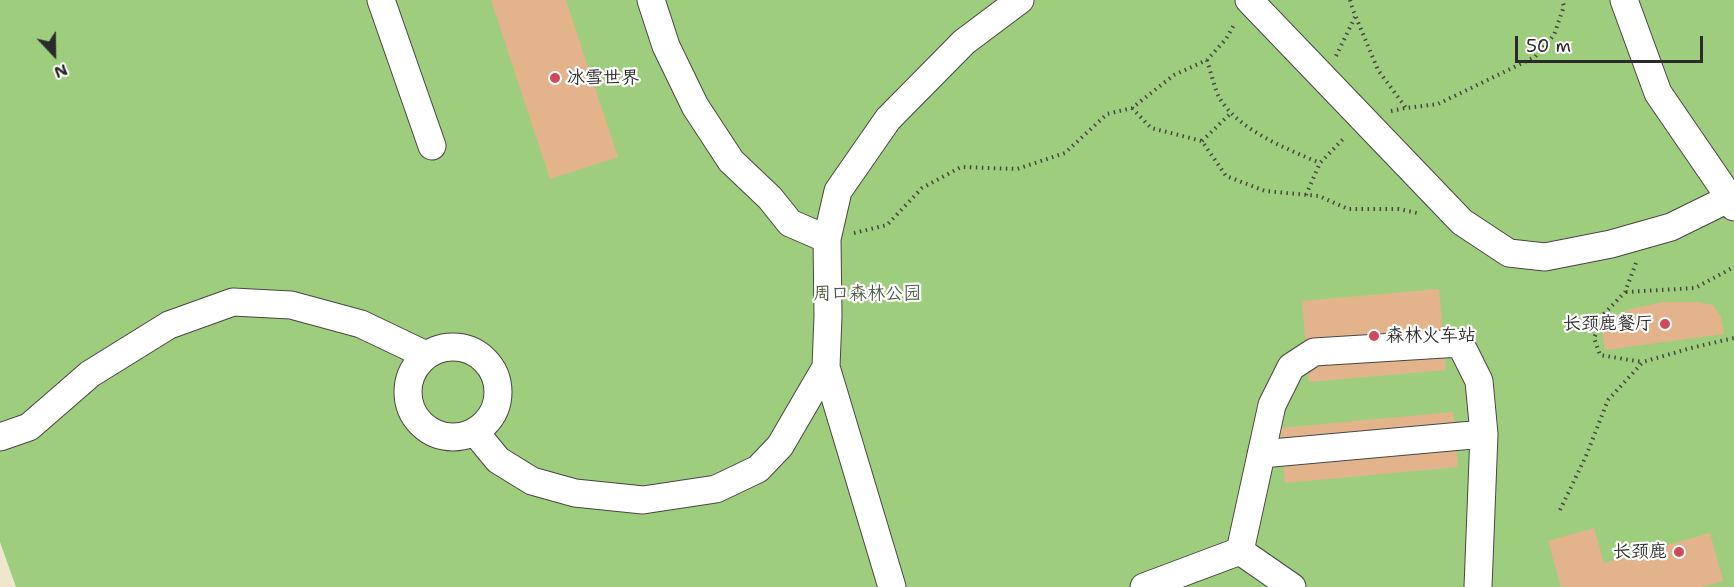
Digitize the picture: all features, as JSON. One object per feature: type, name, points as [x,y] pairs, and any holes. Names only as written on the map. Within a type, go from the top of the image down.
[{"type":"street","points":[[381,0],[432,146]]},
{"type":"street","points":[[651,0],[666,46],[695,106],[731,161],[770,198],[790,223],[827,239]]},
{"type":"street","points":[[892,587],[826,367],[827,239],[838,190],[888,119],[964,42],[1020,0]]},
{"type":"street","points":[[1243,10],[1324,80],[1462,222],[1509,253],[1545,257],[1611,244],[1671,227],[1732,202],[1658,93],[1623,0]]},
{"type":"street","points":[[0,437],[29,427],[90,374],[169,325],[233,302],[291,305],[361,324],[426,355]]},
{"type":"street","points":[[1240,551],[1272,405],[1291,367],[1314,352],[1460,343],[1479,381],[1484,434],[1478,587]]},
{"type":"street","points":[[455,347],[471,350],[483,358],[492,369],[498,383],[498,397],[494,411],[486,424],[475,432],[461,437],[446,438],[432,434],[411,412],[407,396],[408,381],[415,367],[426,355],[440,348],[455,347]]},
{"type":"street","points":[[475,432],[498,460],[532,481],[575,493],[643,500],[716,489],[758,469],[780,446],[826,367]]},
{"type":"street","points":[[1261,454],[1484,434]]},
{"type":"street","points":[[1144,587],[1240,551]]},
{"type":"street","points":[[1240,551],[1292,587]]},
{"type":"path","points":[[1350,0],[1378,70],[1406,108],[1438,104],[1535,57],[1554,35],[1564,6],[1562,0]]},
{"type":"path","points":[[827,239],[887,225],[922,188],[961,167],[1017,169],[1065,153],[1107,114],[1132,108],[1174,75],[1207,60],[1227,39],[1243,10]]},
{"type":"path","points":[[1324,80],[1355,17]]},
{"type":"path","points":[[1207,60],[1220,98],[1236,118],[1278,144],[1320,163]]},
{"type":"path","points":[[1132,108],[1151,128],[1202,141],[1226,176],[1265,191],[1319,196],[1348,209],[1399,209],[1420,214]]},
{"type":"path","points":[[1202,141],[1231,113]]},
{"type":"path","points":[[1647,234],[1625,292],[1604,314],[1594,338],[1600,355],[1643,362],[1734,338]]},
{"type":"path","points":[[1625,292],[1695,288],[1734,267]]},
{"type":"path","points":[[1560,510],[1586,456],[1608,400],[1643,362]]},
{"type":"green space","name":"周口森林公园","points":[[0,0],[1734,0],[1734,587],[16,587],[0,542]]},
{"type":"building","name":"冰雪世界","points":[[491,0],[566,0],[618,157],[550,179]]},
{"type":"building","name":"森林火车站","points":[[1439,289],[1446,370],[1309,382],[1302,301]]},
{"type":"building","name":"长颈鹿餐厅","points":[[1664,302],[1697,302],[1713,305],[1721,317],[1724,334],[1605,350],[1602,330],[1612,318],[1630,309]]},
{"type":"building","points":[[1453,412],[1458,467],[1285,483],[1280,428]]},
{"type":"building","name":"长颈鹿","points":[[1594,528],[1604,563],[1710,533],[1723,581],[1701,587],[1561,587],[1548,541]]},
{"type":"place","name":"冰雪世界","points":[[555,78]]},
{"type":"place","name":"长颈鹿餐厅","points":[[1665,324]]},
{"type":"place","name":"森林火车站","points":[[1374,336]]},
{"type":"place","name":"长颈鹿","points":[[1679,552]]}]
